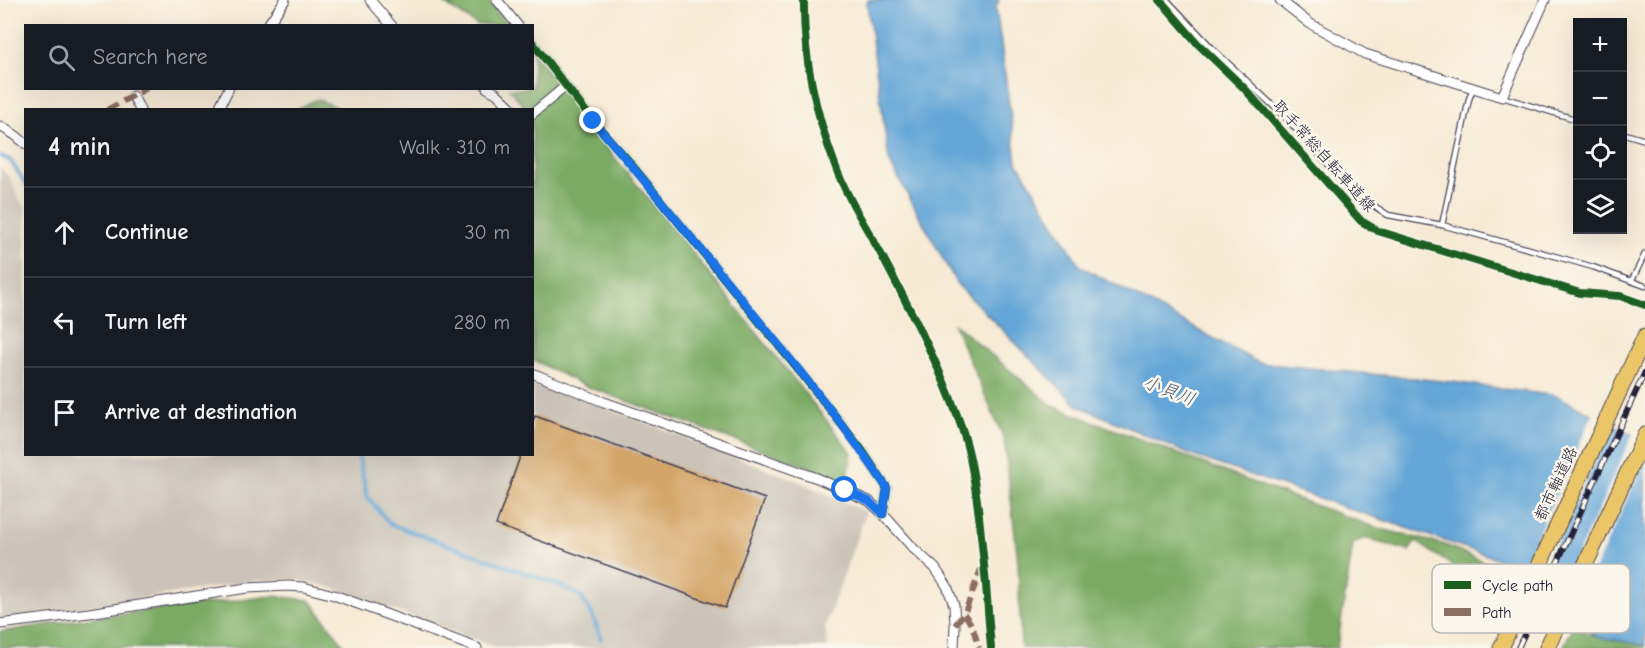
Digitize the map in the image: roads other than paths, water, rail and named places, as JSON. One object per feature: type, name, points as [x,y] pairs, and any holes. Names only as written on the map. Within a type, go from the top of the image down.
[{"type":"main road","name":"都市軸道路","points":[[1540,564],[1645,336]]},
{"type":"main road","points":[[1586,564],[1645,435]]},
{"type":"main road","name":"都市軸道路","points":[[1501,648],[1508,633]]},
{"type":"main road","points":[[1547,648],[1554,633]]},
{"type":"street","points":[[268,24],[285,0]]},
{"type":"street","points":[[370,0],[390,24]]},
{"type":"street","points":[[497,0],[517,24]]},
{"type":"street","points":[[1280,0],[1309,23],[1365,54],[1502,97],[1545,0]]},
{"type":"street","points":[[534,45],[593,121],[628,160],[862,450],[887,488],[883,514]]},
{"type":"street","points":[[534,112],[566,86]]},
{"type":"street","points":[[219,108],[228,90]]},
{"type":"street","points":[[491,90],[512,108]]},
{"type":"street","points":[[133,96],[139,108]]},
{"type":"street","points":[[0,126],[24,142]]},
{"type":"street","points":[[534,374],[869,501],[935,568],[947,586],[954,604],[954,648]]},
{"type":"street","points":[[0,624],[89,613],[247,588],[288,586],[303,587],[334,595],[477,648]]},
{"type":"lane","points":[[1167,0],[1286,118],[1347,185],[1388,215],[1442,225],[1558,256],[1645,286]]},
{"type":"lane","points":[[1442,225],[1473,88]]},
{"type":"lane","points":[[1502,97],[1573,118]]},
{"type":"lane","points":[[1627,134],[1645,140]]},
{"type":"lane","points":[[1632,280],[1645,255]]},
{"type":"water","name":"小貝川","points":[[868,0],[999,0],[996,7],[1017,162],[1080,266],[1259,363],[1452,382],[1557,396],[1645,441],[1645,645],[1597,637],[1592,633],[1630,633],[1630,564],[1508,564],[1191,455],[1077,405],[957,284],[889,161]]},
{"type":"waterway","points":[[0,156],[10,160],[24,181]]},
{"type":"waterway","points":[[358,456],[367,496],[390,524],[559,585],[580,596],[591,612],[601,639]]},
{"type":"railway","points":[[1557,564],[1645,372]]},
{"type":"railway","points":[[1518,648],[1525,633]]}]
